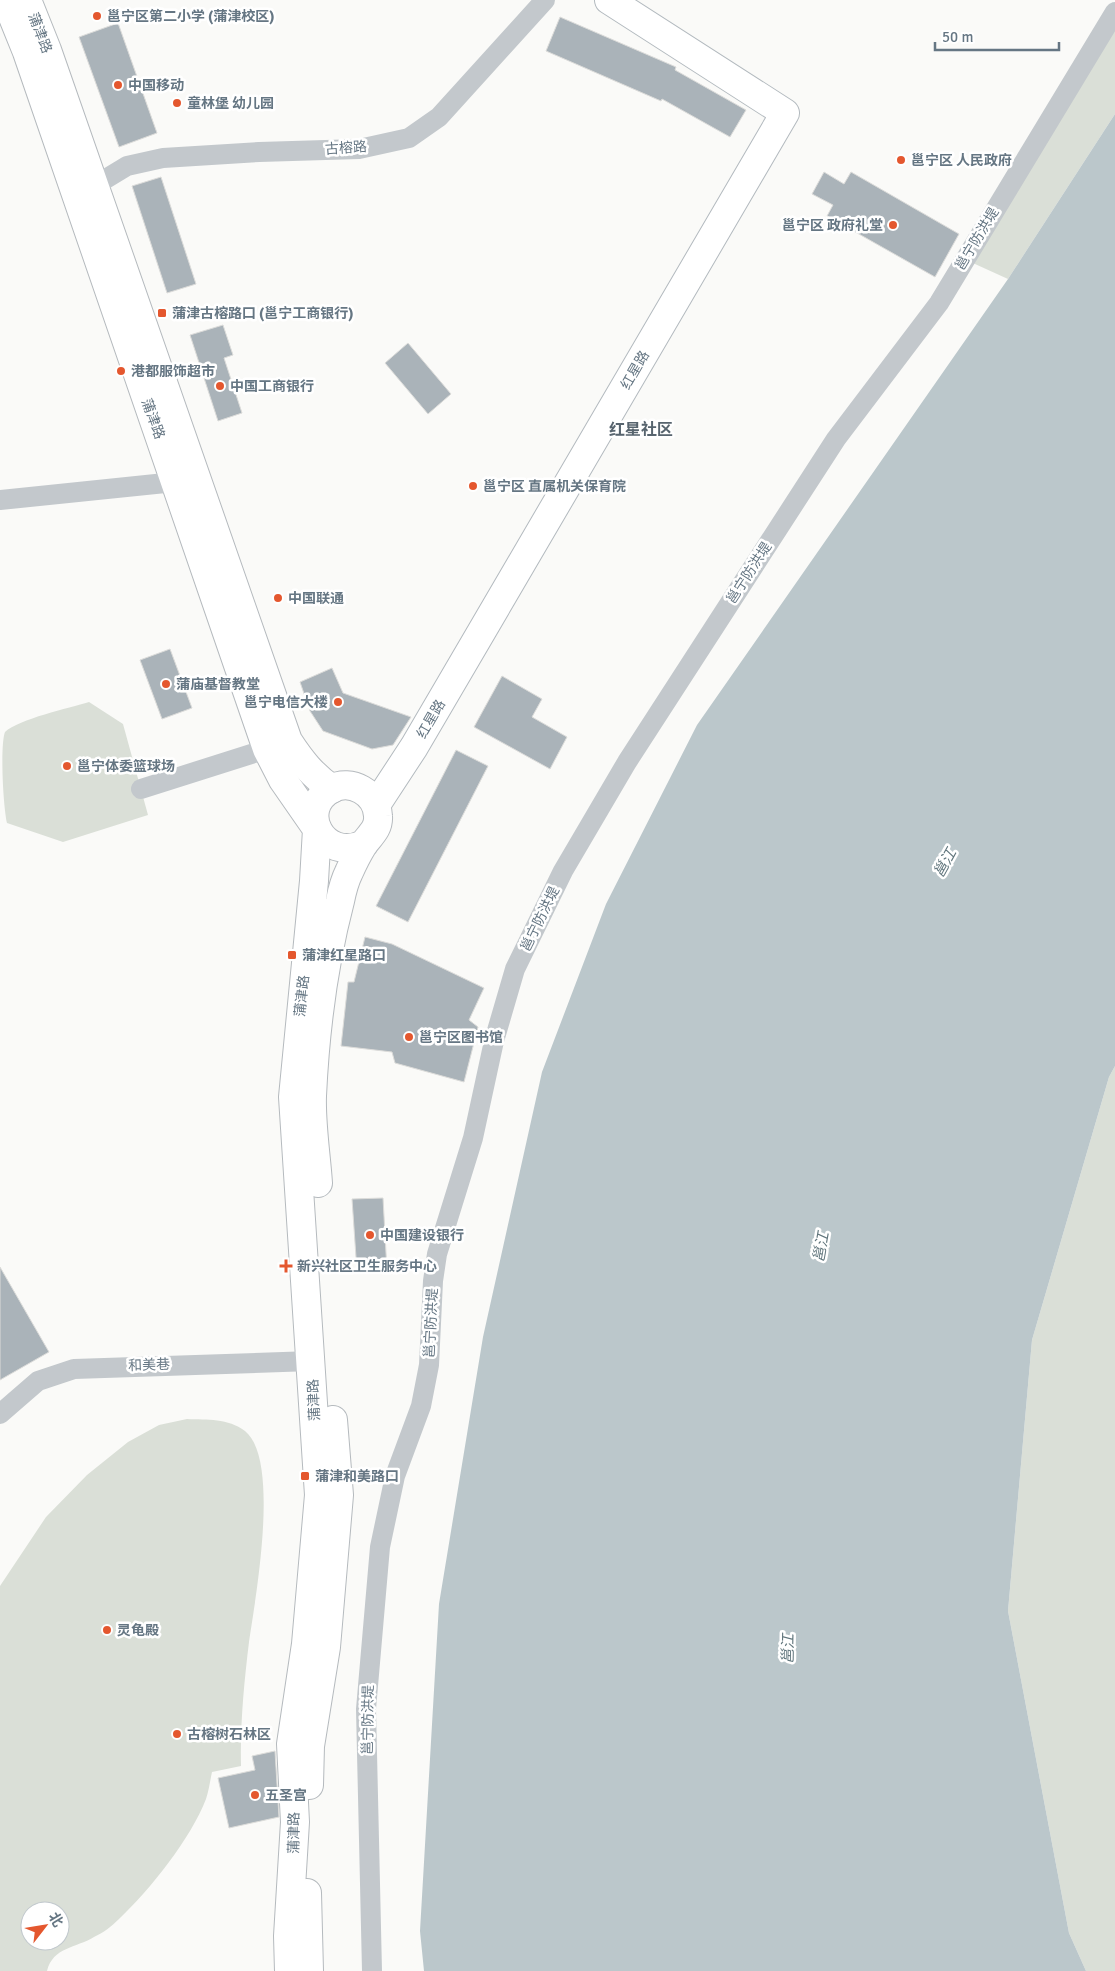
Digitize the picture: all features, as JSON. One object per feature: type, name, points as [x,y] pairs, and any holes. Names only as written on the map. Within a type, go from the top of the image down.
[{"type":"main road","name":"蒲津路","points":[[6,0],[27,52],[268,750],[283,780],[328,844],[337,848],[355,848],[364,844],[372,837],[377,827],[378,816],[376,806]]},
{"type":"main road","name":"蒲津路","points":[[27,0],[47,50],[288,741],[304,766],[314,777],[332,789],[324,794],[315,811],[317,829],[314,882],[292,1097],[312,1361],[319,1495],[306,1644],[291,1744],[295,1822],[288,1936],[289,1971]]},
{"type":"main road","name":"红星路","points":[[376,806],[414,748],[786,113],[609,0]]},
{"type":"main road","points":[[332,789],[352,786],[362,790],[376,806]]},
{"type":"main road","name":"蒲津路","points":[[309,1971],[306,1842],[310,1746],[326,1647],[339,1495],[312,1097],[330,945],[348,873],[364,844]]},
{"type":"street","name":"古榕路","points":[[94,186],[127,166],[163,158],[259,152],[359,149],[409,138],[439,117],[545,0]]},
{"type":"street","name":"邕宁防洪堤","points":[[372,1971],[366,1709],[380,1547],[395,1476],[421,1406],[429,1366],[433,1281],[437,1254],[473,1138],[494,1041],[515,969],[563,871],[628,762],[836,439],[939,303],[1115,12]]},
{"type":"street","points":[[0,500],[175,482]]},
{"type":"street","points":[[141,789],[268,750]]},
{"type":"street","name":"和美巷","points":[[0,1414],[38,1381],[74,1369],[312,1361]]},
{"type":"shaded area","points":[[1115,12],[1115,114],[1008,279],[964,259]]},
{"type":"shaded area","name":"邕宁体委篮球场","points":[[89,702],[123,724],[148,815],[63,842],[7,823],[3,776],[3,739],[5,732],[32,718]]},
{"type":"shaded area","points":[[1115,1066],[1115,1971],[1086,1971],[1069,1933],[1008,1611],[1032,1340],[1109,1077]]},
{"type":"shaded area","points":[[187,1419],[217,1420],[232,1424],[245,1431],[256,1447],[262,1470],[264,1499],[263,1532],[244,1688],[241,1766],[212,1772],[206,1799],[180,1846],[144,1894],[104,1931],[87,1941],[70,1947],[70,1901],[20,1901],[20,1951],[63,1951],[54,1957],[47,1971],[0,1971],[0,1586],[46,1517],[87,1475],[128,1442],[159,1425]]},
{"type":"water","name":"邕江","points":[[1115,114],[1115,1066],[1109,1077],[1032,1340],[1008,1611],[1069,1933],[1086,1971],[424,1971],[420,1931],[439,1604],[483,1337],[542,1072],[606,904],[697,725],[1008,279]]},
{"type":"building","points":[[560,17],[676,67],[675,70],[746,110],[730,137],[662,99],[661,101],[546,51]]},
{"type":"building","name":"中国移动","points":[[118,23],[157,133],[119,147],[79,37]]},
{"type":"building","name":"邕宁区 政府礼堂","points":[[824,172],[844,184],[851,172],[959,234],[935,277],[827,216],[833,205],[812,194]]},
{"type":"building","points":[[161,177],[196,284],[167,293],[132,186]]},
{"type":"building","name":"中国工商银行","points":[[223,325],[233,355],[224,358],[242,413],[218,421],[190,335]]},
{"type":"building","points":[[408,343],[451,394],[428,414],[385,363]]},
{"type":"building","name":"蒲庙基督教堂","points":[[170,649],[192,708],[162,719],[140,660]]},
{"type":"building","name":"邕宁电信大楼","points":[[332,668],[343,693],[411,717],[393,745],[372,749],[323,731],[310,711],[300,682]]},
{"type":"building","points":[[502,676],[542,699],[532,717],[567,737],[550,769],[474,727]]},
{"type":"building","points":[[456,750],[488,766],[408,922],[376,906]]},
{"type":"building","name":"邕宁区图书馆","points":[[365,937],[392,944],[484,988],[469,1020],[478,1027],[464,1082],[395,1063],[392,1052],[341,1046],[348,982],[354,982]]},
{"type":"building","name":"中国建设银行","points":[[383,1198],[387,1271],[357,1272],[352,1199]]},
{"type":"building","points":[[0,1267],[49,1352],[0,1380]]},
{"type":"building","name":"五圣宫","points":[[275,1751],[279,1817],[229,1828],[218,1778],[255,1770],[252,1756]]},
{"type":"place","name":"邕宁区第二小学 (蒲津校区)","points":[[97,16]]},
{"type":"place","name":"中国移动","points":[[118,85]]},
{"type":"place","name":"童林堡 幼儿园","points":[[177,103]]},
{"type":"place","name":"邕宁区 人民政府","points":[[901,160]]},
{"type":"place","name":"邕宁区 政府礼堂","points":[[893,225]]},
{"type":"place","name":"蒲津古榕路口 (邕宁工商银行)","points":[[162,313]]},
{"type":"place","name":"港都服饰超市","points":[[121,371]]},
{"type":"place","name":"中国工商银行","points":[[220,386]]},
{"type":"place","name":"邕宁区 直属机关保育院","points":[[473,486]]},
{"type":"place","name":"中国联通","points":[[278,598]]},
{"type":"place","name":"蒲庙基督教堂","points":[[166,684]]},
{"type":"place","name":"邕宁电信大楼","points":[[338,702]]},
{"type":"place","name":"邕宁体委篮球场","points":[[67,766]]},
{"type":"place","name":"蒲津红星路口","points":[[292,955]]},
{"type":"place","name":"邕宁区图书馆","points":[[409,1037]]},
{"type":"place","name":"中国建设银行","points":[[370,1235]]},
{"type":"place","name":"新兴社区卫生服务中心","points":[[286,1266]]},
{"type":"place","name":"蒲津和美路口","points":[[305,1476]]},
{"type":"place","name":"灵龟殿","points":[[107,1630]]},
{"type":"place","name":"古榕树石林区","points":[[177,1734]]},
{"type":"place","name":"五圣宫","points":[[255,1795]]},
{"type":"district","name":"红星社区","points":[[641,430]]}]
